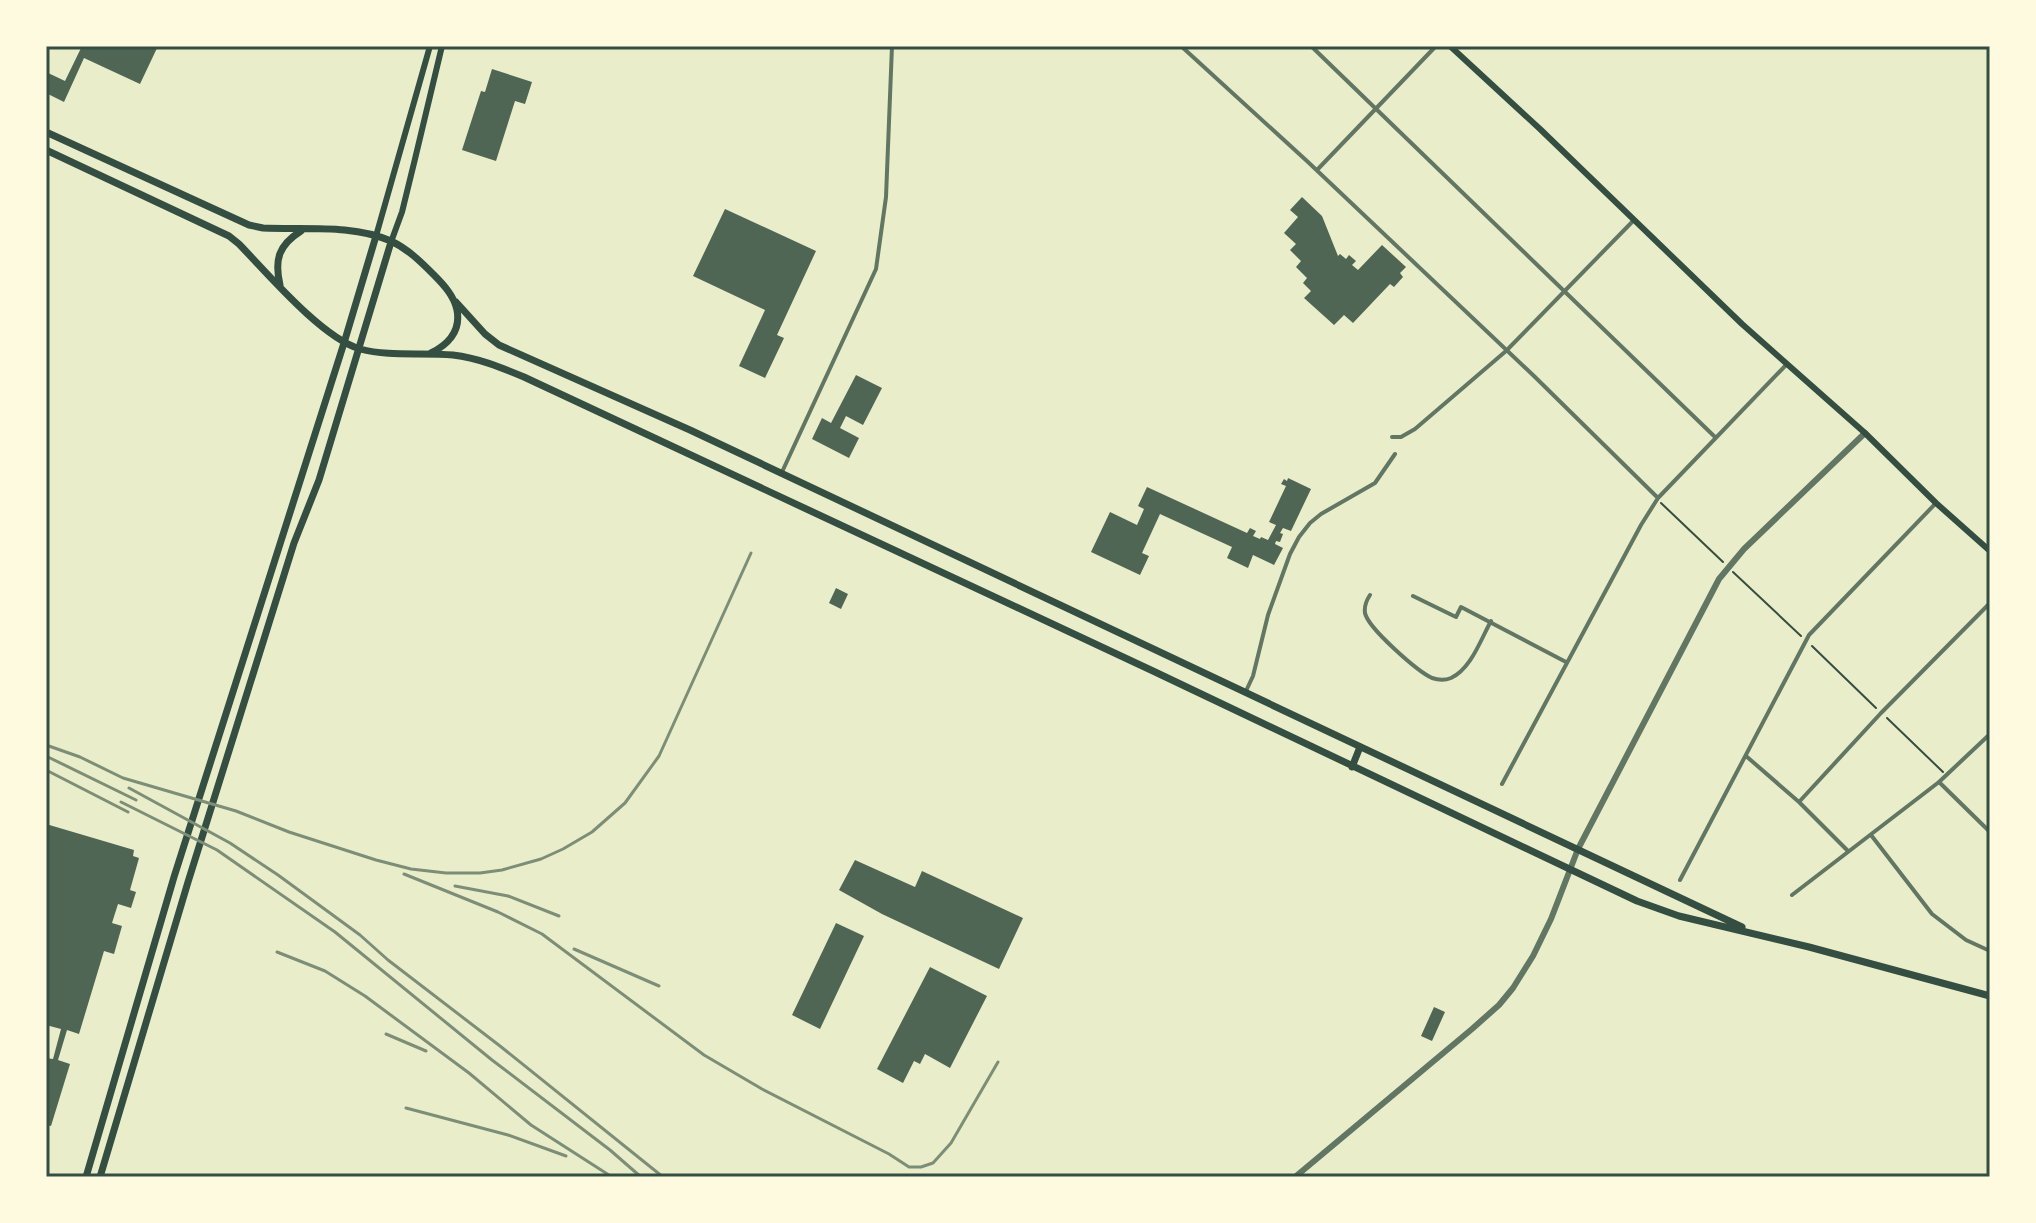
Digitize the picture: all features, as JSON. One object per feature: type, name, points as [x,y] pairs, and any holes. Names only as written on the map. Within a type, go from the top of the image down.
[{"type":"main road","points":[[86,1177],[174,877],[344,343],[430,46]]},
{"type":"main road","points":[[100,1177],[294,543],[319,480],[402,212],[442,46]]},
{"type":"main road","points":[[1450,46],[1786,365],[1865,433],[1990,551]]},
{"type":"main road","points":[[46,132],[237,221],[263,228],[356,232],[391,242],[412,254],[485,334],[499,345],[690,430],[1757,934]]},
{"type":"main road","points":[[46,150],[229,236],[281,288],[344,343],[378,352],[475,359],[524,377],[1637,901],[1677,915],[1990,996]]},
{"type":"main road","points":[[281,288],[279,255],[291,237],[303,229]]},
{"type":"main road","points":[[429,354],[443,347],[456,331],[459,318],[456,302]]},
{"type":"main road","points":[[1352,767],[1360,747]]},
{"type":"street","points":[[781,474],[876,269],[886,197],[892,46]]},
{"type":"street","points":[[1181,46],[1317,170],[1658,498]]},
{"type":"street","points":[[1311,46],[1715,437]]},
{"type":"street","points":[[1317,170],[1436,46]]},
{"type":"street","points":[[1392,437],[1401,437],[1415,429],[1506,351],[1634,220]]},
{"type":"street","points":[[1502,784],[1658,498],[1786,365]]},
{"type":"street","points":[[1295,1177],[1499,1005],[1513,988],[1551,919],[1578,849],[1719,579],[1744,549],[1865,433]]},
{"type":"street","points":[[1246,692],[1268,615],[1299,537],[1321,514],[1375,483],[1395,454]]},
{"type":"street","points":[[1680,880],[1809,635],[1936,503]]},
{"type":"street","points":[[1370,595],[1364,609],[1373,628],[1406,659],[1432,678],[1441,680],[1458,673],[1491,621]]},
{"type":"street","points":[[1413,596],[1456,617],[1461,607],[1566,662]]},
{"type":"street","points":[[1799,802],[1881,713],[1990,603]]},
{"type":"street","points":[[1792,895],[1939,782],[1990,734]]},
{"type":"street","points":[[1746,756],[1799,802],[1848,851]]},
{"type":"street","points":[[1939,782],[1990,832]]},
{"type":"street","points":[[1871,835],[1932,914],[1966,940],[1990,951]]},
{"type":"building","points":[[82,46],[158,46],[140,84],[84,58],[64,102],[46,93],[46,72],[65,81]]},
{"type":"building","points":[[492,69],[532,82],[525,104],[515,101],[496,161],[462,150],[481,91],[485,92]]},
{"type":"building","points":[[1302,197],[1322,216],[1338,256],[1340,254],[1346,259],[1349,255],[1356,261],[1352,265],[1358,270],[1382,245],[1406,267],[1400,273],[1403,277],[1394,287],[1390,284],[1353,323],[1344,315],[1334,325],[1304,298],[1311,291],[1303,283],[1307,278],[1296,267],[1301,261],[1290,250],[1296,244],[1284,233],[1298,217],[1290,210]]},
{"type":"building","points":[[725,209],[816,251],[777,335],[784,338],[765,378],[739,366],[765,310],[693,276]]},
{"type":"building","points":[[856,375],[882,388],[863,425],[846,416],[840,428],[859,438],[849,458],[812,439],[822,418],[831,423]]},
{"type":"building","points":[[1288,478],[1311,489],[1291,531],[1283,528],[1280,542],[1276,541],[1275,544],[1283,548],[1274,565],[1253,555],[1248,568],[1227,558],[1232,547],[1160,514],[1142,553],[1149,556],[1140,575],[1091,552],[1110,512],[1137,525],[1144,509],[1138,506],[1147,487],[1247,533],[1250,528],[1256,531],[1253,536],[1268,540],[1276,525],[1269,522],[1286,486],[1281,484]]},
{"type":"building","points":[[836,588],[848,594],[841,609],[829,603]]},
{"type":"building","points":[[46,824],[134,850],[133,856],[139,858],[130,890],[136,892],[131,908],[118,904],[112,923],[122,926],[114,954],[104,951],[79,1034],[67,1030],[58,1060],[70,1064],[51,1126],[46,1125],[46,1058],[53,1059],[61,1029],[46,1025]]},
{"type":"building","points":[[855,860],[915,887],[922,871],[1023,918],[999,969],[882,914],[839,890]]},
{"type":"building","points":[[836,923],[864,936],[820,1029],[792,1015]]},
{"type":"building","points":[[930,967],[987,996],[950,1068],[925,1054],[920,1064],[914,1061],[903,1083],[877,1069]]},
{"type":"building","points":[[1434,1007],[1445,1012],[1432,1041],[1421,1036]]},
{"type":"railway","points":[[46,745],[123,778],[236,811],[376,860],[411,869],[446,873],[502,870],[563,849],[592,832],[625,803],[659,756],[751,553]]},
{"type":"railway","points":[[46,756],[136,800]]},
{"type":"railway","points":[[46,770],[128,812]]},
{"type":"railway","points":[[129,788],[230,843],[278,875],[360,935],[663,1177]]},
{"type":"railway","points":[[121,802],[217,850],[335,932],[641,1177]]},
{"type":"railway","points":[[404,874],[498,912],[542,934],[704,1055],[909,1167],[933,1163],[951,1143],[998,1062]]},
{"type":"railway","points":[[455,886],[508,896],[559,916]]},
{"type":"railway","points":[[574,949],[659,986]]},
{"type":"railway","points":[[277,952],[325,971],[365,996],[469,1073],[531,1125],[612,1177]]},
{"type":"railway","points":[[386,1034],[426,1051]]},
{"type":"railway","points":[[406,1108],[508,1135],[566,1156]]}]
